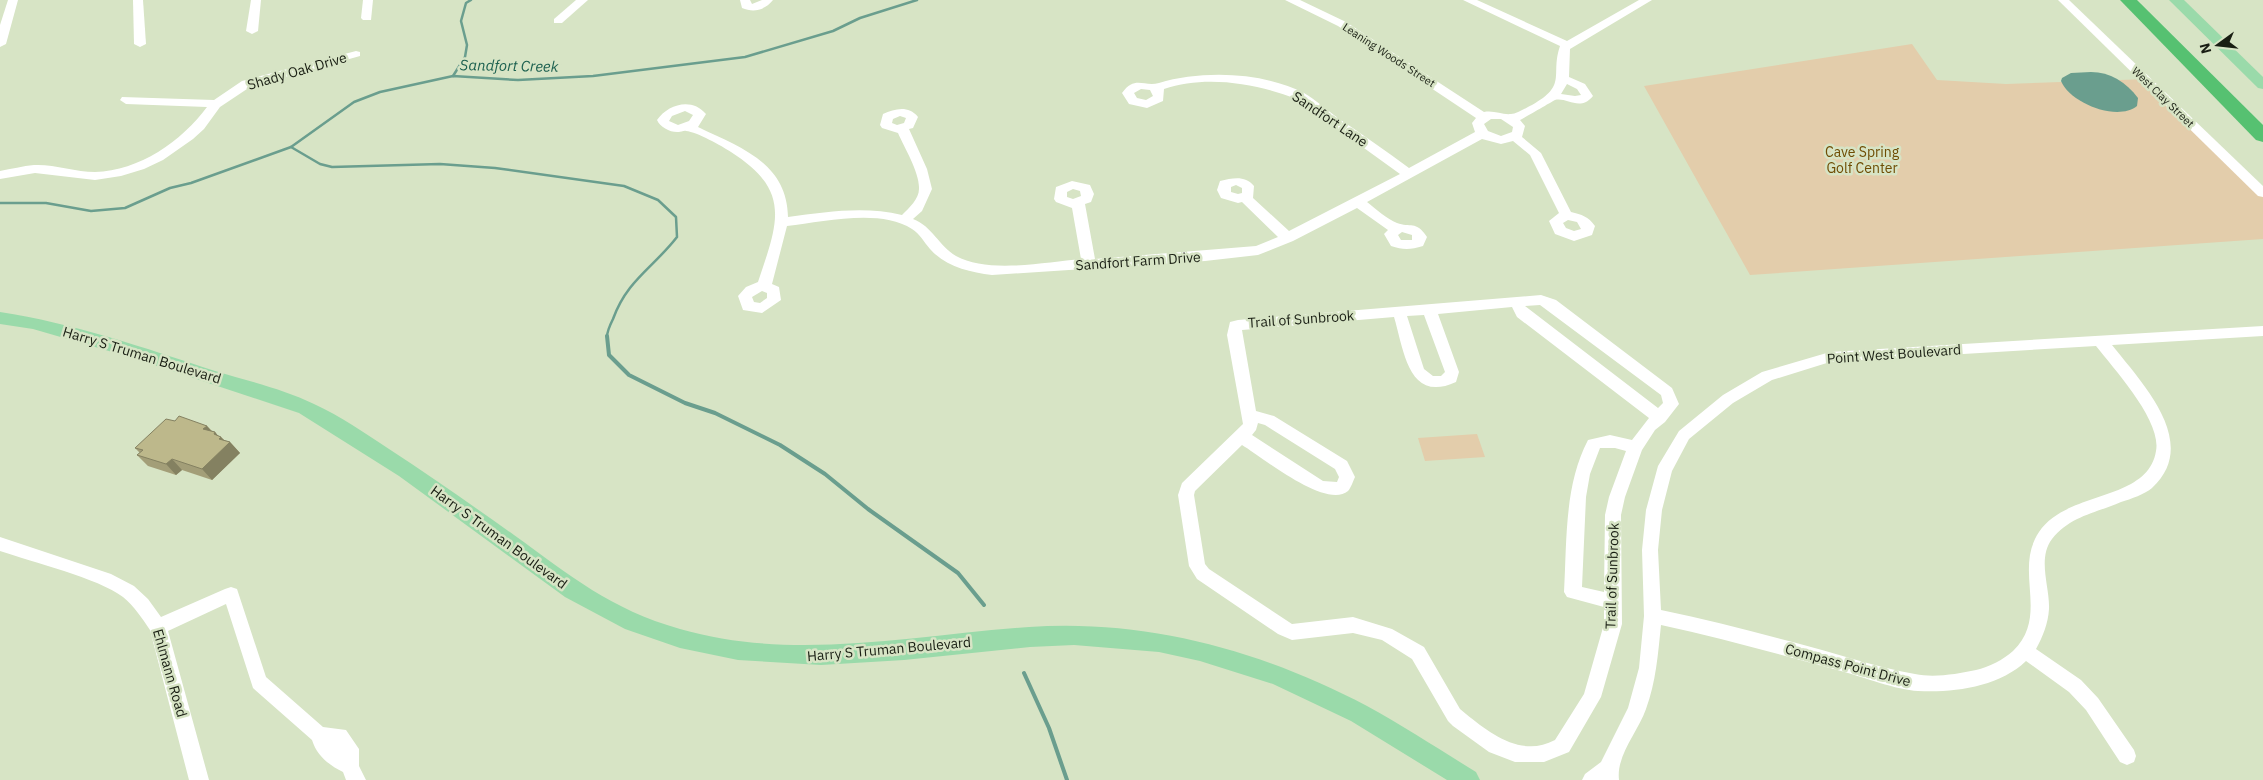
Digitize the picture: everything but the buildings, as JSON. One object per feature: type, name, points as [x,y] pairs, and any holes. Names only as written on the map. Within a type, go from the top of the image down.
[{"type":"highway","points":[[2128,0],[2263,136]]},
{"type":"highway","points":[[2148,0],[2263,115]]},
{"type":"main road","points":[[2176,0],[2263,85]]},
{"type":"main road","name":"Harry S Truman Boulevard","points":[[1,318],[33,323],[137,352],[306,408],[329,420],[418,480],[574,591],[628,620],[662,633],[746,653],[806,657],[1031,637],[1076,636],[1121,637],[1204,650],[1240,661],[1343,705],[1468,780]]},
{"type":"street","points":[[0,2],[11,0],[0,44]]},
{"type":"street","points":[[138,0],[140,44]]},
{"type":"street","points":[[252,31],[256,0]]},
{"type":"street","points":[[367,18],[368,0]]},
{"type":"street","points":[[558,21],[583,0]]},
{"type":"street","points":[[745,0],[746,6],[754,8],[763,5],[768,0]]},
{"type":"street","name":"Leaning Woods Street","points":[[1290,0],[1320,12],[1342,24],[1483,117]]},
{"type":"street","points":[[1468,0],[1567,46]]},
{"type":"street","name":"West Clay Street","points":[[2064,0],[2263,194]]},
{"type":"street","points":[[1512,119],[1553,96],[1562,79],[1562,56],[1567,46],[1641,1]]},
{"type":"street","name":"Shady Oak Drive","points":[[0,175],[35,169],[79,176],[95,176],[120,172],[159,158],[200,126],[216,104],[231,92],[246,84],[356,54]]},
{"type":"street","name":"Sandfort Lane","points":[[1156,88],[1163,84],[1207,78],[1230,78],[1266,83],[1300,96],[1409,174]]},
{"type":"street","points":[[1553,96],[1574,100],[1583,99],[1587,96],[1586,90],[1581,86],[1562,79]]},
{"type":"street","points":[[126,100],[216,104]]},
{"type":"street","points":[[1514,137],[1519,130],[1512,119],[1500,115],[1483,117],[1478,126],[1482,133],[1499,139],[1514,137],[1535,153],[1566,215]]},
{"type":"street","points":[[689,127],[723,142],[760,167],[772,179],[779,192],[784,207],[783,222],[764,286]]},
{"type":"street","points":[[902,128],[921,169],[926,189],[918,208],[904,220]]},
{"type":"street","name":"Sandfort Farm Drive","points":[[783,222],[869,214],[904,220],[917,226],[945,257],[958,264],[975,268],[1005,270],[1234,254],[1258,250],[1288,238],[1358,202],[1482,133]]},
{"type":"street","points":[[1244,197],[1288,238]]},
{"type":"street","points":[[1358,202],[1396,229]]},
{"type":"street","points":[[1078,203],[1089,264]]},
{"type":"street","name":"Trail of Sunbrook","points":[[1541,300],[1551,304],[1667,392],[1671,398],[1671,404],[1660,418],[1650,426],[1635,448],[1616,497],[1613,515],[1613,624],[1604,661],[1592,697],[1562,746],[1555,750],[1510,752],[1500,748],[1454,715],[1418,653],[1405,644],[1370,628],[1353,625],[1292,632],[1284,629],[1203,574],[1197,566],[1186,495],[1188,488],[1251,426],[1251,416],[1234,334],[1235,326],[1244,323],[1516,302],[1541,300]]},
{"type":"street","points":[[1516,302],[1522,313],[1660,418]]},
{"type":"street","points":[[1399,312],[1417,370],[1422,378],[1431,383],[1444,382],[1451,378],[1452,372],[1429,309]]},
{"type":"street","name":"Point West Boulevard","points":[[1592,780],[1609,774],[1638,709],[1648,668],[1653,616],[1650,550],[1654,510],[1664,470],[1684,435],[1721,404],[1757,380],[1830,356],[2101,342],[2263,331]]},
{"type":"street","name":"Compass Point Drive","points":[[1653,616],[1711,628],[1916,683],[1944,684],[1976,679],[2008,665],[2025,651],[2039,624],[2040,608],[2036,566],[2039,551],[2046,536],[2061,520],[2080,507],[2116,498],[2144,485],[2154,475],[2163,458],[2165,443],[2162,427],[2154,411],[2101,342]]},
{"type":"street","points":[[1241,436],[1320,486],[1337,489],[1345,482],[1347,477],[1341,465],[1269,420],[1251,416]]},
{"type":"street","points":[[1612,601],[1573,592],[1578,497],[1582,474],[1594,444],[1604,440],[1622,442],[1635,448]]},
{"type":"street","name":"Ehlmann Road","points":[[0,544],[104,578],[128,591],[142,604],[158,627],[200,780]]},
{"type":"street","points":[[158,627],[231,594],[259,682],[319,735],[339,736],[350,749],[353,773]]},
{"type":"street","points":[[2025,651],[2075,686],[2092,704],[2127,756]]},
{"type":"green space","name":"Cave Spring Golf Center","points":[[1912,44],[1937,80],[2006,84],[2148,79],[2263,192],[2263,239],[1750,275],[1644,86]]},
{"type":"green space","points":[[1477,434],[1485,457],[1425,461],[1418,438]]},
{"type":"water","points":[[2091,72],[2111,76],[2123,83],[2138,98],[2137,106],[2118,112],[2095,108],[2074,96],[2061,81],[2062,78],[2071,73]]},
{"type":"waterway","points":[[453,76],[465,57],[467,45],[461,21],[466,3],[471,0]]},
{"type":"waterway","name":"Sandfort Creek","points":[[453,76],[518,80],[593,76],[745,57],[833,31],[860,18],[917,0]]},
{"type":"waterway","name":"Sandfort Creek","points":[[291,147],[354,102],[380,92],[453,76]]},
{"type":"waterway","name":"Sandfort Creek","points":[[0,203],[46,203],[91,211],[125,208],[170,188],[191,183],[291,147]]},
{"type":"waterway","points":[[291,147],[320,164],[332,167],[440,164],[495,168],[624,186],[658,200],[676,217],[677,237],[633,284],[619,306],[607,337]]},
{"type":"waterway","points":[[607,337],[609,355],[629,375],[685,403],[715,413],[780,445],[825,474],[868,509],[958,573],[984,605]]},
{"type":"waterway","points":[[1024,673],[1049,728],[1067,780]]}]
